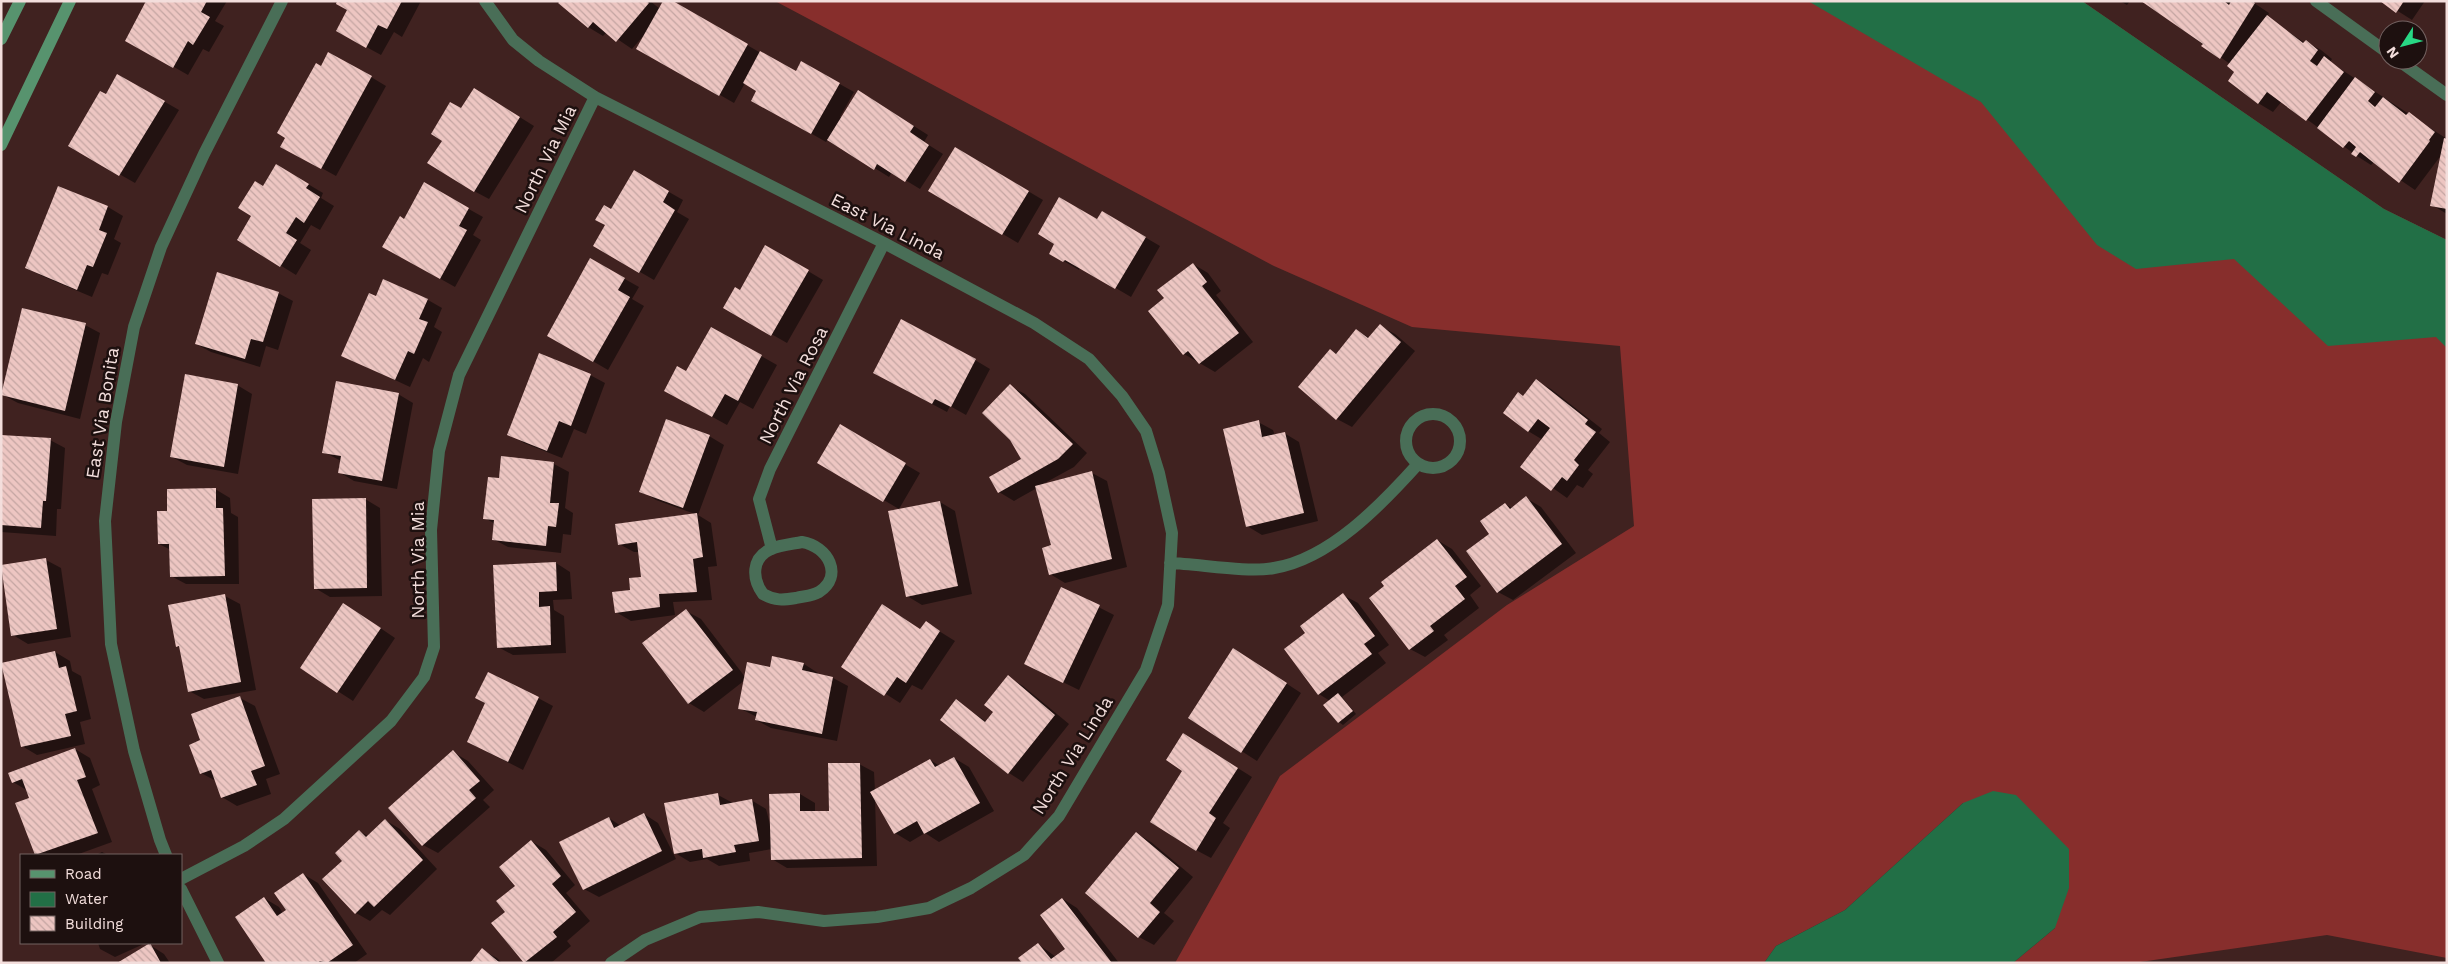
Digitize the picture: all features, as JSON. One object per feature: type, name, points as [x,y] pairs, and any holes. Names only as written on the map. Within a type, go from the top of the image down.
[{"type":"main road","points":[[1,39],[20,1]]},
{"type":"main road","points":[[1,145],[70,1]]},
{"type":"street","name":"East Via Bonita","points":[[166,854],[134,751],[111,644],[105,521],[116,422],[134,327],[161,247],[204,154],[282,1]]},
{"type":"street","name":"East Via Linda","points":[[485,1],[513,40],[538,61],[595,97],[884,242],[1034,323],[1089,360],[1122,396],[1146,431],[1159,473],[1172,534],[1170,564]]},
{"type":"street","points":[[2316,1],[2378,46]]},
{"type":"street","points":[[2412,70],[2447,95]]},
{"type":"street","name":"North Via Mia","points":[[182,878],[244,846],[284,819],[391,720],[424,677],[434,647],[430,530],[439,451],[459,375],[595,97]]},
{"type":"street","name":"North Via Rosa","points":[[772,548],[759,499],[770,469],[884,242]]},
{"type":"street","points":[[1435,414],[1450,421],[1459,435],[1460,443],[1452,460],[1436,468],[1418,464],[1407,449],[1406,440],[1412,424],[1427,415],[1435,414]]},
{"type":"street","points":[[1170,564],[1274,568],[1308,558],[1346,533],[1388,497],[1418,464]]},
{"type":"street","points":[[802,542],[818,546],[829,559],[830,576],[827,584],[820,591],[812,595],[780,601],[763,594],[758,586],[755,568],[759,559],[772,548],[802,542]]},
{"type":"street","name":"North Via Linda","points":[[611,963],[645,940],[700,917],[758,912],[824,921],[877,917],[929,908],[971,888],[1024,855],[1059,816],[1146,670],[1168,605],[1170,564]]},
{"type":"street","points":[[182,891],[218,963]]},
{"type":"shaded area","points":[[775,1],[2082,1],[2384,209],[2447,240],[2447,958],[2327,935],[2133,963],[2013,963],[2055,928],[1963,803],[1845,910],[1776,946],[1764,963],[1175,963],[1280,776],[1507,605],[1634,526],[1620,346],[1412,327],[1274,266]]},
{"type":"water","points":[[1808,1],[2082,1],[2384,209],[2447,240],[2447,348],[2436,337],[2328,346],[2234,259],[2136,269],[2097,245],[1981,102]]},
{"type":"water","points":[[1993,791],[2016,795],[2069,849],[2069,888],[2055,928],[2013,963],[1764,963],[1776,946],[1845,910],[1963,803]]},
{"type":"building","points":[[146,1],[207,1],[201,12],[210,17],[193,45],[188,41],[173,68],[125,41]]},
{"type":"building","points":[[337,1],[402,1],[387,29],[378,25],[366,48],[336,31],[347,10],[336,4]]},
{"type":"building","points":[[560,1],[647,1],[649,3],[616,42],[593,22],[588,28],[558,3]]},
{"type":"building","points":[[663,1],[673,1],[748,44],[719,96],[636,49]]},
{"type":"building","points":[[2141,1],[2224,1],[2229,5],[2231,1],[2252,1],[2255,3],[2220,59],[2201,46],[2203,44]]},
{"type":"building","points":[[2380,1],[2404,1],[2396,13]]},
{"type":"building","points":[[2267,15],[2303,43],[2306,40],[2318,50],[2310,61],[2317,66],[2324,56],[2344,72],[2306,121],[2267,92],[2258,104],[2228,81],[2234,72],[2227,66]]},
{"type":"building","points":[[760,51],[796,71],[801,61],[840,83],[811,134],[751,101],[756,91],[743,83]]},
{"type":"building","points":[[328,52],[372,76],[321,169],[280,147],[285,138],[277,133],[316,63],[321,66]]},
{"type":"building","points":[[117,74],[165,101],[119,176],[68,146],[100,91],[106,94]]},
{"type":"building","points":[[2355,77],[2375,92],[2368,101],[2375,107],[2383,97],[2406,115],[2409,112],[2435,132],[2399,183],[2360,152],[2356,157],[2351,154],[2356,147],[2349,141],[2343,148],[2317,128]]},
{"type":"building","points":[[474,88],[520,117],[474,192],[427,163],[442,141],[431,134],[450,102],[461,108]]},
{"type":"building","points":[[858,90],[914,126],[910,132],[929,145],[905,182],[877,164],[874,170],[827,140]]},
{"type":"building","points":[[2444,138],[2447,139],[2447,209],[2430,206]]},
{"type":"building","points":[[955,147],[1029,191],[1002,235],[928,191]]},
{"type":"building","points":[[276,164],[309,184],[306,188],[320,197],[304,223],[296,217],[286,233],[297,240],[280,267],[237,240],[251,216],[238,208],[255,181],[263,186]]},
{"type":"building","points":[[634,170],[669,191],[663,202],[675,210],[639,273],[593,246],[605,225],[595,220],[604,205],[611,209]]},
{"type":"building","points":[[424,182],[469,208],[459,226],[467,230],[440,279],[382,247],[400,216],[404,219]]},
{"type":"building","points":[[58,186],[108,206],[99,230],[107,233],[93,267],[87,265],[77,290],[25,268]]},
{"type":"building","points":[[1059,197],[1097,219],[1102,211],[1146,237],[1115,289],[1065,260],[1063,262],[1049,254],[1054,244],[1038,234]]},
{"type":"building","points":[[765,245],[809,270],[771,336],[723,308],[735,287],[740,290]]},
{"type":"building","points":[[590,258],[625,278],[618,290],[630,297],[593,362],[547,336]]},
{"type":"building","points":[[1193,263],[1207,282],[1202,286],[1239,333],[1199,364],[1188,351],[1183,355],[1148,311],[1164,298],[1157,290]]},
{"type":"building","points":[[217,272],[279,292],[263,342],[251,339],[245,359],[195,344]]},
{"type":"building","points":[[383,279],[428,299],[419,319],[428,322],[414,354],[408,351],[395,380],[341,356],[369,293],[376,296]]},
{"type":"building","points":[[22,308],[86,323],[65,411],[1,395]]},
{"type":"building","points":[[901,319],[976,359],[951,407],[935,399],[932,404],[873,373]]},
{"type":"building","points":[[1380,324],[1401,342],[1336,420],[1298,387],[1330,349],[1336,354],[1356,329],[1368,338]]},
{"type":"building","points":[[711,327],[762,355],[738,401],[725,394],[712,417],[664,391],[677,366],[686,371]]},
{"type":"building","points":[[539,353],[591,374],[571,426],[559,421],[547,451],[507,435]]},
{"type":"building","points":[[185,374],[238,384],[224,467],[170,457]]},
{"type":"building","points":[[1536,379],[1588,420],[1585,424],[1596,432],[1574,460],[1579,465],[1567,481],[1562,477],[1551,491],[1520,467],[1550,428],[1538,419],[1528,432],[1503,413],[1518,392],[1523,396]]},
{"type":"building","points":[[336,381],[399,393],[382,481],[338,473],[341,456],[322,453]]},
{"type":"building","points":[[1010,384],[1073,444],[1058,459],[998,493],[989,477],[1021,459],[1010,440],[982,413]]},
{"type":"building","points":[[666,419],[710,435],[683,508],[639,492]]},
{"type":"building","points":[[1259,420],[1262,437],[1285,432],[1304,513],[1246,527],[1223,429]]},
{"type":"building","points":[[840,424],[906,463],[883,502],[817,463]]},
{"type":"building","points":[[1,435],[51,438],[46,501],[43,501],[41,528],[1,525]]},
{"type":"building","points":[[501,456],[554,462],[550,503],[559,503],[556,527],[548,526],[546,546],[492,540],[494,520],[483,519],[488,477],[499,478]]},
{"type":"building","points":[[1092,471],[1112,559],[1049,575],[1042,548],[1051,545],[1035,486]]},
{"type":"building","points":[[216,488],[216,508],[223,508],[225,576],[170,577],[169,544],[158,544],[157,511],[167,511],[167,489]]},
{"type":"building","points":[[1526,496],[1562,544],[1497,593],[1466,551],[1489,534],[1480,521],[1505,503],[1510,509]]},
{"type":"building","points":[[366,498],[367,588],[314,589],[312,499]]},
{"type":"building","points":[[940,501],[958,586],[906,597],[888,511]]},
{"type":"building","points":[[697,513],[703,557],[693,559],[697,592],[659,594],[660,607],[615,613],[612,592],[630,590],[629,578],[641,577],[637,542],[618,545],[615,524]]},
{"type":"building","points":[[1437,539],[1467,577],[1455,586],[1465,599],[1430,626],[1434,631],[1409,650],[1369,598],[1384,586],[1381,582]]},
{"type":"building","points":[[46,558],[57,629],[11,636],[1,565]]},
{"type":"building","points":[[556,562],[557,591],[539,592],[539,607],[550,606],[551,645],[497,648],[493,565]]},
{"type":"building","points":[[1061,587],[1100,605],[1063,683],[1024,664]]},
{"type":"building","points":[[1343,593],[1375,636],[1364,644],[1372,654],[1318,695],[1284,649],[1305,633],[1300,626]]},
{"type":"building","points":[[225,594],[241,682],[188,692],[179,646],[176,647],[168,605]]},
{"type":"building","points":[[343,603],[381,628],[337,693],[300,668]]},
{"type":"building","points":[[882,604],[920,629],[926,621],[940,631],[906,683],[897,677],[884,696],[841,667]]},
{"type":"building","points":[[686,609],[733,670],[688,704],[642,643]]},
{"type":"building","points":[[1233,648],[1287,683],[1241,753],[1188,718]]},
{"type":"building","points":[[55,651],[59,668],[66,666],[77,711],[65,714],[71,736],[21,747],[1,663]]},
{"type":"building","points":[[772,656],[804,663],[802,670],[833,677],[822,734],[755,720],[757,712],[738,709],[747,662],[770,667]]},
{"type":"building","points":[[488,672],[539,697],[508,762],[467,742],[485,703],[475,698]]},
{"type":"building","points":[[1008,675],[1055,715],[1008,774],[940,720],[956,699],[985,722],[993,712],[984,705]]},
{"type":"building","points":[[1338,693],[1353,711],[1338,723],[1323,705]]},
{"type":"building","points":[[240,696],[265,766],[251,771],[257,785],[221,798],[211,770],[200,774],[189,745],[200,740],[191,714]]},
{"type":"building","points":[[1183,733],[1238,768],[1209,813],[1216,818],[1196,851],[1150,822],[1182,771],[1166,760]]},
{"type":"building","points":[[75,748],[86,777],[77,780],[98,833],[35,854],[15,803],[29,798],[22,779],[12,783],[8,773]]},
{"type":"building","points":[[453,750],[480,781],[469,790],[476,798],[422,846],[388,808]]},
{"type":"building","points":[[954,757],[980,803],[924,834],[917,821],[894,834],[870,792],[930,759],[935,767]]},
{"type":"building","points":[[828,763],[860,763],[862,858],[771,860],[769,794],[800,793],[800,811],[829,811]]},
{"type":"building","points":[[718,793],[720,805],[752,799],[759,841],[734,845],[736,852],[703,858],[702,849],[674,854],[664,803]]},
{"type":"building","points":[[644,813],[662,851],[583,890],[559,842],[609,817],[614,828]]},
{"type":"building","points":[[385,819],[423,860],[374,907],[368,901],[355,914],[322,879],[342,861],[335,853],[359,830],[366,837]]},
{"type":"building","points":[[1136,832],[1179,868],[1150,903],[1160,912],[1138,938],[1085,893]]},
{"type":"building","points":[[531,840],[561,876],[552,884],[576,912],[553,932],[557,937],[524,963],[491,923],[505,912],[496,901],[515,886],[499,867]]},
{"type":"building","points":[[303,873],[353,945],[327,963],[320,961],[317,963],[266,963],[235,917],[264,897],[277,916],[286,910],[274,893]]},
{"type":"building","points":[[1062,898],[1112,963],[1022,963],[1018,958],[1038,943],[1051,959],[1065,949],[1040,915]]},
{"type":"building","points":[[151,944],[161,963],[117,963]]},
{"type":"building","points":[[482,948],[500,963],[470,963]]}]
